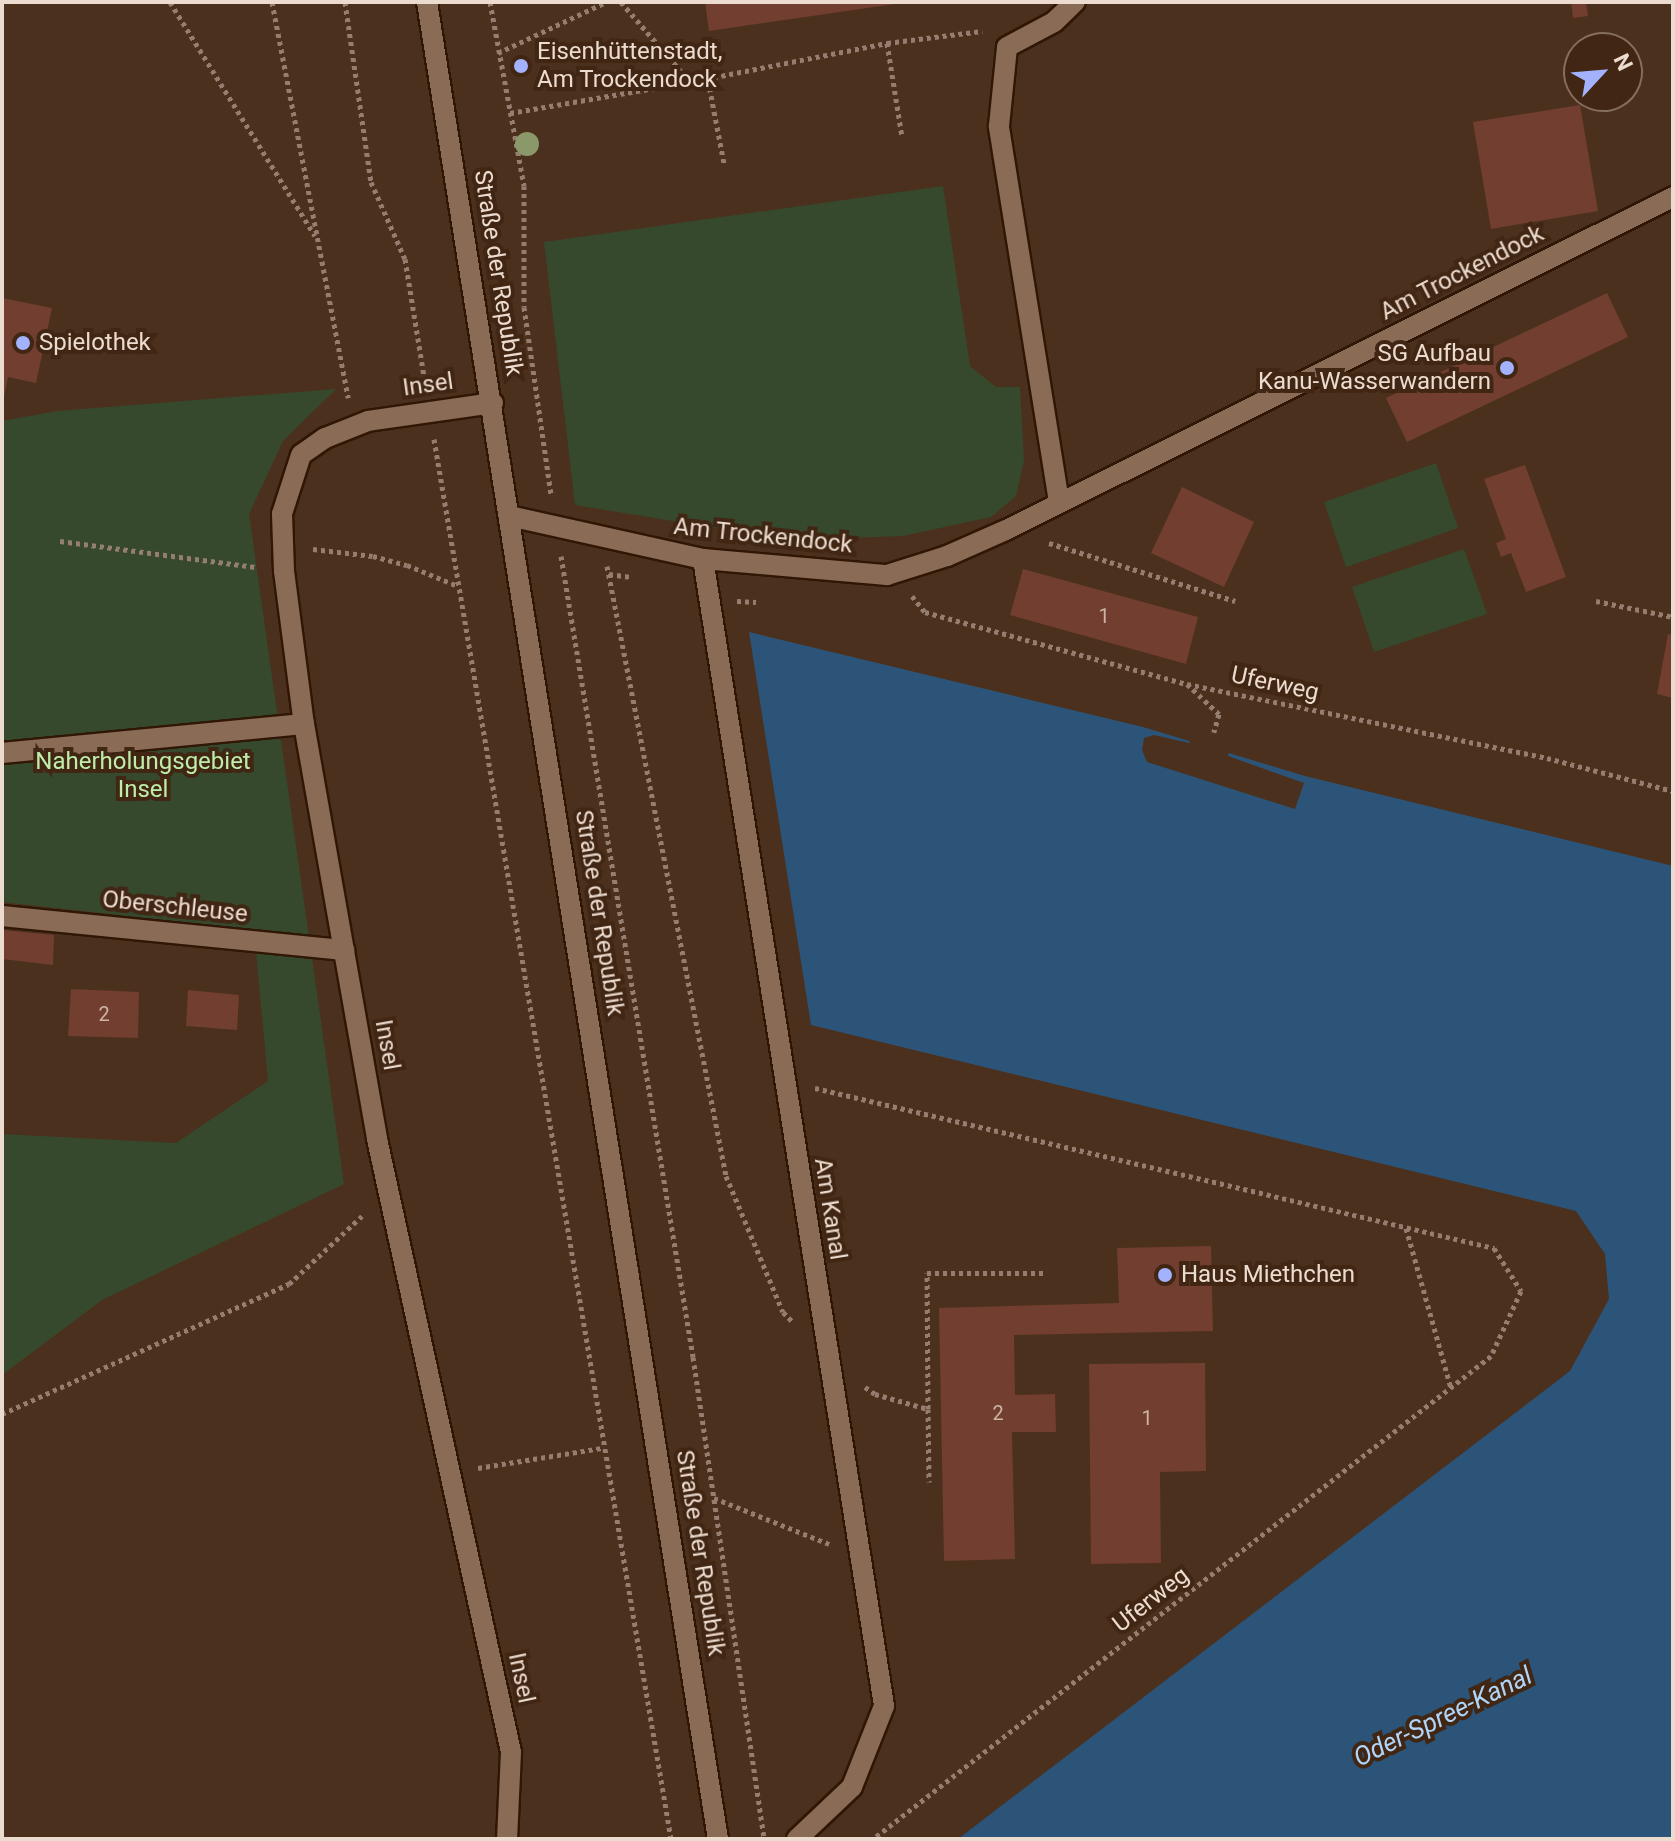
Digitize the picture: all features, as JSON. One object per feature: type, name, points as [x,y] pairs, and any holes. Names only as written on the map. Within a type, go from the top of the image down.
[{"type":"street","name":"Straße der Republik","points":[[427,2],[493,403],[717,1836]]},
{"type":"street","points":[[1059,502],[999,126],[1007,47],[1054,22],[1075,2]]},
{"type":"street","name":"Am Trockendock","points":[[509,516],[703,559],[887,575],[947,556],[1006,530],[1673,197]]},
{"type":"street","name":"Insel","points":[[493,403],[368,421],[325,438],[301,455],[282,514],[282,549],[304,724],[388,1191],[511,1752],[507,1839]]},
{"type":"street","name":"Am Kanal","points":[[703,559],[884,1706],[852,1787],[797,1839]]},
{"type":"street","points":[[2,753],[304,724]]},
{"type":"street","name":"Oberschleuse","points":[[2,916],[344,950]]},
{"type":"path","points":[[170,2],[317,239]]},
{"type":"path","points":[[272,2],[353,427]]},
{"type":"path","points":[[345,2],[371,182],[405,259],[602,1448],[671,1839]]},
{"type":"path","points":[[490,2],[524,186],[524,307],[555,524],[714,1498],[764,1839]]},
{"type":"path","points":[[498,53],[606,2]]},
{"type":"path","points":[[621,2],[690,82]]},
{"type":"path","points":[[509,113],[708,80],[887,43],[993,29]]},
{"type":"path","points":[[887,43],[902,137]]},
{"type":"path","points":[[708,80],[724,163]]},
{"type":"path","points":[[1006,530],[1235,601]]},
{"type":"path","points":[[602,538],[726,1176],[783,1312],[828,1359],[875,1394],[928,1409]]},
{"type":"path","points":[[60,541],[284,571]]},
{"type":"path","points":[[282,549],[373,556],[407,565],[459,586]]},
{"type":"path","name":"Uferweg","points":[[887,575],[910,593],[925,612],[1187,684],[1547,758],[1673,791]]},
{"type":"path","points":[[1596,601],[1673,617]]},
{"type":"path","points":[[1187,684],[1219,714],[1214,732]]},
{"type":"path","name":"Uferweg","points":[[783,1080],[1494,1248],[1521,1291],[1491,1356],[873,1839]]},
{"type":"path","points":[[2,1414],[289,1284],[388,1191]]},
{"type":"path","points":[[1406,1227],[1451,1388]]},
{"type":"path","points":[[929,1482],[927,1273],[1043,1273]]},
{"type":"path","points":[[450,1473],[602,1448]]},
{"type":"path","points":[[714,1498],[860,1556]]},
{"type":"green space","points":[[943,186],[970,366],[996,387],[1020,387],[1024,461],[1016,496],[991,517],[903,536],[789,540],[575,505],[544,242]]},
{"type":"green space","name":"Naherholungsgebiet Insel","points":[[336,389],[283,441],[249,514],[344,1184],[102,1300],[2,1375],[2,1134],[176,1143],[268,1081],[254,930],[2,902],[2,421],[57,411]]},
{"type":"green space","points":[[1436,463],[1458,528],[1346,567],[1324,502]]},
{"type":"green space","points":[[1464,549],[1487,614],[1374,652],[1352,587]]},
{"type":"water","name":"Oder-Spree-Kanal","points":[[749,632],[1143,727],[1305,776],[1673,866],[1673,1839],[958,1839],[1570,1371],[1609,1299],[1605,1254],[1576,1211],[811,1025]]},
{"type":"pier","points":[[1154,735],[1189,743],[1192,737],[1229,749],[1228,756],[1304,783],[1295,809],[1147,762],[1142,750],[1144,738]]},
{"type":"building","points":[[705,2],[894,2],[895,4],[709,31]]},
{"type":"building","points":[[1571,2],[1586,2],[1588,16],[1573,18]]},
{"type":"building","points":[[1563,108],[1563,112],[1581,112],[1598,211],[1491,229],[1473,122]]},
{"type":"building","name":"SG Aufbau Kanu-Wasserwandern","points":[[1607,293],[1628,337],[1407,442],[1386,398]]},
{"type":"building","name":"Spielothek","points":[[2,298],[52,308],[36,383],[8,377],[3,402]]},
{"type":"building","points":[[1525,465],[1566,577],[1526,592],[1511,553],[1501,557],[1496,543],[1506,539],[1484,479]]},
{"type":"building","points":[[1182,487],[1254,522],[1224,587],[1151,553]]},
{"type":"building","points":[[1023,569],[1198,617],[1186,664],[1010,615]]},
{"type":"building","points":[[1668,634],[1673,635],[1673,698],[1657,694]]},
{"type":"building","points":[[2,930],[54,935],[53,965],[2,959]]},
{"type":"building","points":[[71,989],[139,992],[138,1038],[68,1036]]},
{"type":"building","points":[[188,990],[239,995],[237,1030],[186,1026]]},
{"type":"building","points":[[1211,1246],[1213,1331],[1014,1335],[1015,1395],[1055,1394],[1056,1432],[1012,1432],[1015,1559],[944,1561],[939,1308],[1119,1303],[1117,1248]]},
{"type":"building","points":[[1205,1363],[1206,1471],[1160,1472],[1161,1563],[1091,1564],[1089,1364]]},
{"type":"place","name":"Eisenhüttenstadt, Am Trockendock","points":[[521,66]]},
{"type":"place","name":"Spielothek","points":[[23,343]]},
{"type":"place","name":"SG Aufbau Kanu-Wasserwandern","points":[[1507,368]]},
{"type":"place","name":"Haus Miethchen","points":[[1165,1275]]}]
